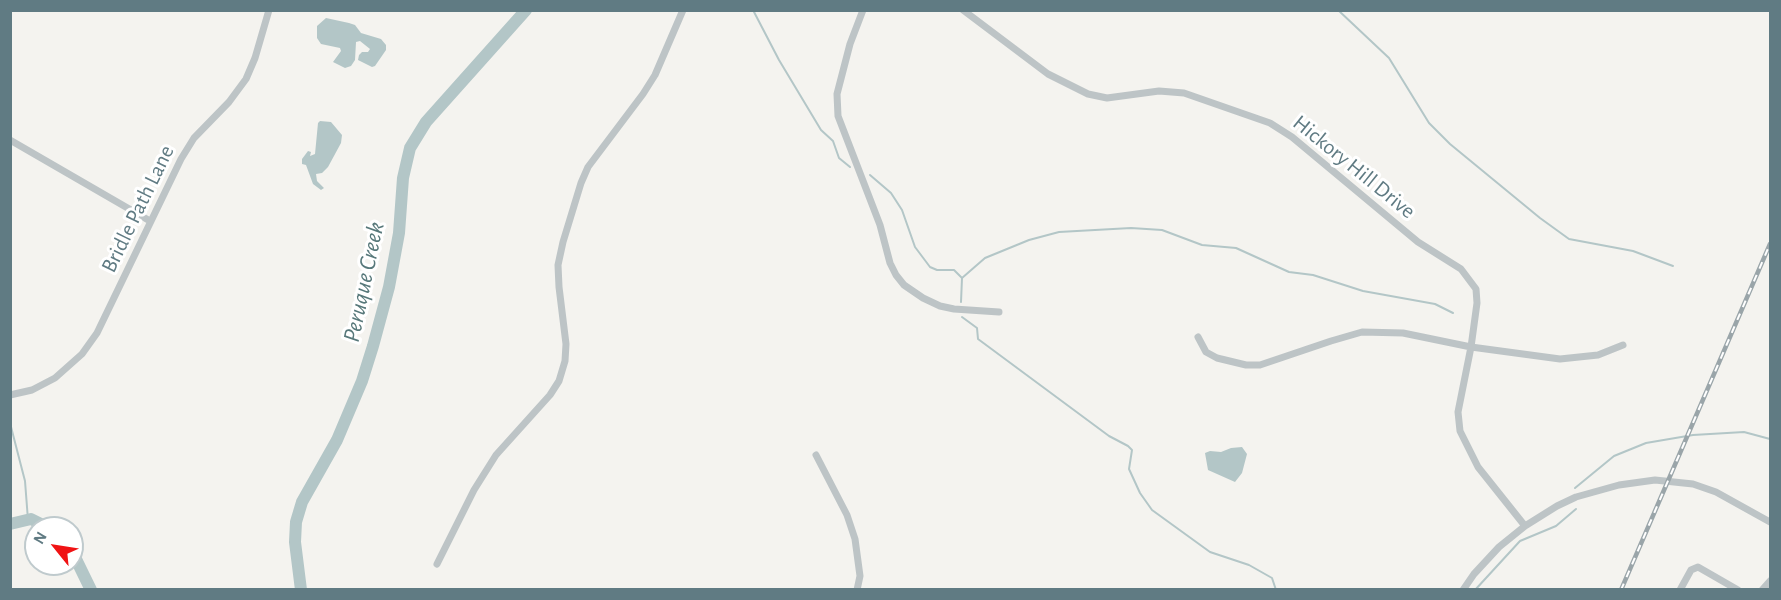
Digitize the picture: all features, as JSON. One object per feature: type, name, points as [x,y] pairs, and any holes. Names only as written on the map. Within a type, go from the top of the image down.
[{"type":"street","name":"Bridle Path Lane","points":[[10,395],[32,390],[55,378],[82,354],[97,333],[181,159],[194,138],[229,102],[246,79],[255,58],[269,10]]},
{"type":"street","points":[[437,564],[474,490],[496,455],[550,395],[559,381],[565,361],[566,344],[558,265],[581,183],[588,167],[648,87],[665,54],[683,10]]},
{"type":"street","points":[[863,10],[850,44],[837,94],[838,116],[880,225],[890,263],[904,285],[940,306],[999,312]]},
{"type":"street","name":"Hickory Hill Drive","points":[[963,10],[1048,74],[1088,94],[1107,98],[1160,91],[1184,93],[1248,114],[1277,127],[1418,242],[1461,269],[1476,289],[1477,303],[1458,412],[1460,431],[1478,467],[1525,526]]},
{"type":"street","points":[[10,140],[150,221]]},
{"type":"street","points":[[1198,337],[1206,352],[1229,363],[1246,365],[1260,365],[1362,332],[1403,333],[1471,347],[1560,359],[1598,355],[1623,345]]},
{"type":"street","points":[[816,455],[847,515],[855,539],[860,576],[857,590]]},
{"type":"street","points":[[1463,590],[1493,554],[1525,526],[1557,506],[1593,491],[1619,485],[1667,480],[1693,484],[1710,489],[1770,522]]},
{"type":"street","points":[[1680,590],[1696,567],[1738,590]]},
{"type":"street","points":[[1762,590],[1770,581]]},
{"type":"shaded area","points":[[326,18],[355,25],[361,33],[381,39],[386,45],[386,50],[375,66],[372,67],[358,60],[362,52],[368,52],[370,49],[360,41],[356,42],[355,60],[351,66],[345,68],[333,62],[341,51],[340,48],[321,44],[317,38],[317,26]]},
{"type":"shaded area","points":[[320,121],[331,122],[342,135],[341,143],[328,167],[322,173],[316,174],[317,181],[324,188],[321,190],[313,184],[306,165],[302,164],[302,159],[308,151],[311,152],[310,156],[315,154]]},
{"type":"shaded area","points":[[1242,447],[1247,454],[1242,473],[1235,482],[1208,470],[1205,453]]},
{"type":"waterway","name":"Peruque Creek","points":[[301,590],[295,542],[296,522],[302,502],[337,440],[362,381],[373,346],[389,287],[399,233],[403,178],[410,148],[426,122],[526,10]]},
{"type":"waterway","points":[[753,10],[779,60],[821,130],[833,141],[839,158],[850,167]]},
{"type":"waterway","points":[[1338,10],[1389,58],[1429,123],[1450,144],[1540,218],[1569,239],[1633,251],[1673,266]]},
{"type":"waterway","points":[[870,175],[891,193],[902,210],[915,247],[930,267],[937,270],[954,270],[962,278]]},
{"type":"waterway","points":[[961,302],[962,278],[985,258],[1029,240],[1059,232],[1131,228],[1162,230],[1202,245],[1236,248],[1289,272],[1313,275],[1363,291],[1435,304],[1453,313]]},
{"type":"waterway","points":[[962,317],[977,328],[978,339],[1109,436],[1132,450],[1129,469],[1140,493],[1152,510],[1210,552],[1249,565],[1272,578],[1276,590]]},
{"type":"waterway","points":[[10,423],[25,481],[28,516]]},
{"type":"waterway","points":[[1575,488],[1614,456],[1646,443],[1693,435],[1744,432],[1770,439]]},
{"type":"waterway","points":[[1475,590],[1520,541],[1556,526],[1576,509]]},
{"type":"waterway","name":"Peruque Creek","points":[[10,524],[24,521]]},
{"type":"waterway","name":"Peruque Creek","points":[[84,576],[91,590]]},
{"type":"railway","points":[[1621,590],[1770,244]]}]
